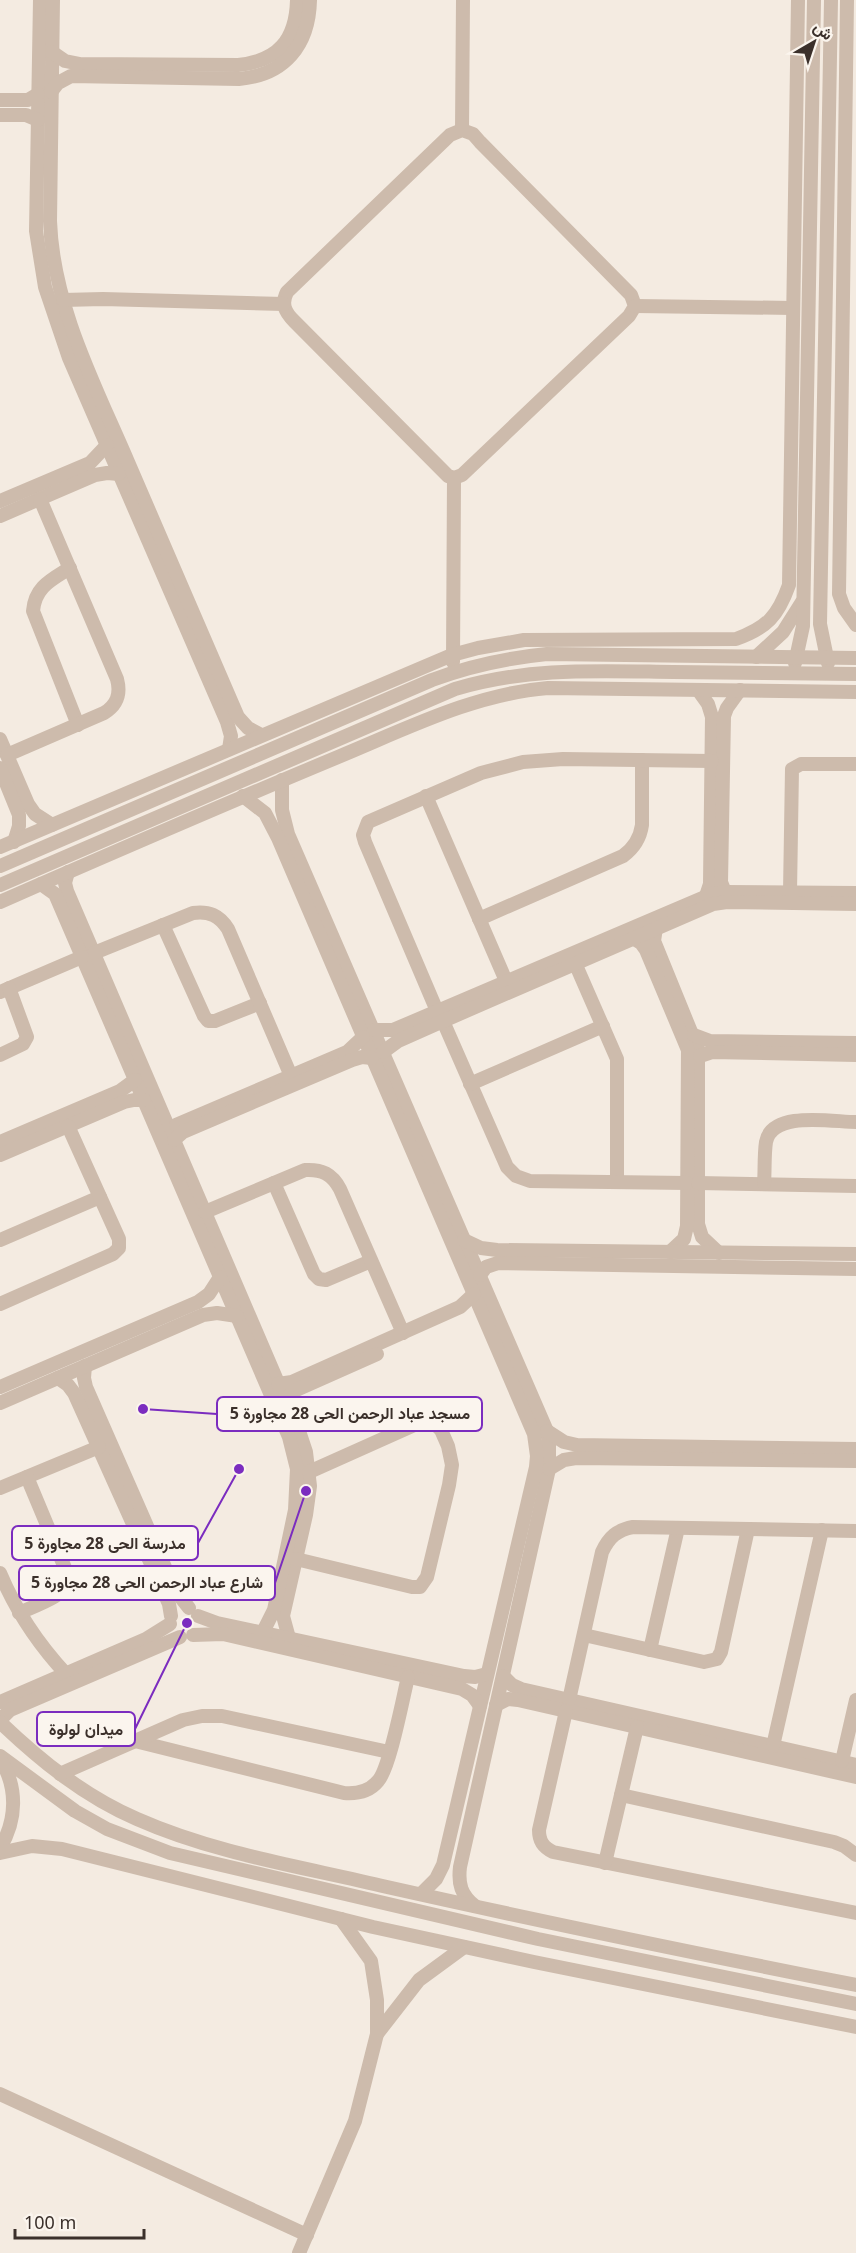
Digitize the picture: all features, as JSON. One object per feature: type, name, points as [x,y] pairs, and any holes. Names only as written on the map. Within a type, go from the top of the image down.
[{"type":"street","points":[[40,0],[51,244],[53,263],[63,300],[81,354],[238,717],[248,728],[261,735]]},
{"type":"street","points":[[53,0],[52,52],[38,120],[36,231],[45,287],[69,358],[227,722],[231,735],[229,749]]},
{"type":"street","points":[[0,100],[28,100],[45,93],[71,76],[99,70],[254,64],[268,58],[281,48],[290,35],[296,20],[297,0]]},
{"type":"street","points":[[52,52],[57,57],[72,63],[99,70],[239,79],[264,74],[290,57],[301,42],[307,26],[310,0]]},
{"type":"street","points":[[462,130],[463,0]]},
{"type":"street","points":[[0,847],[452,655],[524,640],[736,639],[755,632],[771,620],[782,604],[789,585],[798,0]]},
{"type":"street","points":[[790,673],[797,657],[803,626],[814,0]]},
{"type":"street","points":[[831,0],[820,624],[826,657],[833,673]]},
{"type":"street","points":[[847,0],[849,309],[839,594],[844,608],[856,625]]},
{"type":"street","points":[[0,115],[26,115],[38,120]]},
{"type":"street","points":[[462,130],[473,134],[631,295],[635,306],[629,316],[462,475],[454,478],[448,476],[288,315],[284,304],[287,292],[450,135],[462,130]]},
{"type":"street","points":[[793,308],[808,296]]},
{"type":"street","points":[[63,300],[284,304]]},
{"type":"street","points":[[635,306],[793,308],[808,320]]},
{"type":"street","points":[[826,309],[849,309]]},
{"type":"street","points":[[0,501],[90,463],[107,445]]},
{"type":"street","points":[[0,516],[101,473],[119,474]]},
{"type":"street","points":[[454,478],[452,655],[455,689]]},
{"type":"street","points":[[7,755],[111,709],[119,695],[119,687],[40,499]]},
{"type":"street","points":[[822,534],[840,536]]},
{"type":"street","points":[[789,535],[805,535]]},
{"type":"street","points":[[70,568],[39,590],[34,600],[33,611],[78,724]]},
{"type":"street","points":[[756,657],[783,632],[803,600]]},
{"type":"street","points":[[803,626],[812,627],[820,624]]},
{"type":"street","points":[[0,867],[454,672],[500,660],[547,654],[856,658]]},
{"type":"street","points":[[0,885],[455,689],[505,676],[556,671],[856,674]]},
{"type":"street","points":[[0,902],[243,796],[454,709],[499,695],[548,688],[856,692]]},
{"type":"street","points":[[698,690],[712,712],[710,884],[706,896]]},
{"type":"street","points":[[725,892],[721,882],[724,716],[740,690]]},
{"type":"street","points":[[0,739],[31,809],[52,825]]},
{"type":"street","points":[[246,742],[253,757]]},
{"type":"street","points":[[712,761],[546,759],[523,762],[485,772],[374,818],[365,828],[363,835],[507,1167],[516,1176],[530,1181],[856,1186]]},
{"type":"street","points":[[479,919],[623,856],[631,850],[642,825],[642,760]]},
{"type":"street","points":[[790,892],[792,769],[801,764],[856,765]]},
{"type":"street","points":[[0,768],[19,815],[19,826],[14,842]]},
{"type":"street","points":[[282,780],[282,810],[288,834],[408,1125],[474,1294],[534,1434],[536,1445],[536,1467],[527,1536],[503,1676],[459,1879],[464,1894],[475,1906]]},
{"type":"street","points":[[243,796],[264,813],[274,830],[369,1034]]},
{"type":"street","points":[[426,796],[506,981]]},
{"type":"street","points":[[68,872],[66,887],[88,955],[135,1080],[289,1437],[297,1469],[295,1510],[273,1615],[263,1632]]},
{"type":"street","points":[[41,884],[55,894],[88,955],[174,1140],[300,1434],[309,1472],[308,1501],[283,1617],[289,1638]]},
{"type":"street","points":[[440,1016],[506,981],[706,896],[725,892],[790,892],[856,904]]},
{"type":"street","points":[[174,1140],[183,1132],[352,1060],[378,1055],[402,1033],[440,1016],[575,963],[706,906],[720,903],[828,898],[856,893]]},
{"type":"street","points":[[0,1054],[23,1044],[27,1037],[4,990],[193,913],[203,911],[217,916],[228,929],[291,1076]]},
{"type":"street","points":[[164,925],[208,1021],[215,1021],[260,1003]]},
{"type":"street","points":[[656,928],[655,944],[694,1035],[700,1056],[693,1183],[686,1233],[680,1245],[670,1252]]},
{"type":"street","points":[[633,938],[646,950],[687,1045],[693,1183],[699,1231],[706,1243],[719,1253]]},
{"type":"street","points":[[575,963],[618,1065],[617,1182]]},
{"type":"street","points":[[470,1084],[603,1026]]},
{"type":"street","points":[[167,1125],[179,1124],[347,1052],[369,1034],[387,1031],[402,1033]]},
{"type":"street","points":[[694,1035],[710,1041],[856,1043]]},
{"type":"street","points":[[700,1056],[712,1052],[856,1055]]},
{"type":"street","points":[[0,1142],[120,1091],[135,1080]]},
{"type":"street","points":[[0,1155],[129,1101],[144,1100]]},
{"type":"street","points":[[764,1184],[766,1140],[778,1125],[790,1120],[856,1122]]},
{"type":"street","points":[[408,1125],[480,1275],[547,1431],[549,1444],[549,1469],[487,1674],[443,1865],[436,1879],[421,1894]]},
{"type":"street","points":[[0,1304],[117,1251],[119,1239],[68,1126]]},
{"type":"street","points":[[205,1212],[305,1170],[322,1171],[330,1175],[340,1189],[403,1333]]},
{"type":"street","points":[[274,1183],[318,1279],[326,1280],[371,1261]]},
{"type":"street","points":[[0,1240],[100,1197]]},
{"type":"street","points":[[464,1239],[481,1248],[497,1250],[856,1254]]},
{"type":"street","points":[[480,1275],[486,1267],[498,1263],[856,1269]]},
{"type":"street","points":[[0,1387],[198,1302],[208,1294],[220,1277]]},
{"type":"street","points":[[279,1384],[292,1382],[460,1307],[474,1294]]},
{"type":"street","points":[[0,1403],[203,1315],[217,1312],[237,1316]]},
{"type":"street","points":[[285,1399],[296,1390],[463,1316],[482,1313]]},
{"type":"street","points":[[86,1366],[84,1378],[86,1387],[175,1590],[194,1612],[200,1624],[187,1636],[10,1710],[0,1721],[28,1749],[97,1799],[136,1819],[181,1836],[232,1851],[475,1906],[856,1985]]},
{"type":"street","points":[[58,1378],[74,1393],[99,1448],[169,1604],[173,1632],[187,1636],[223,1634],[467,1691],[480,1706]]},
{"type":"street","points":[[296,1559],[420,1587],[427,1577],[450,1485],[452,1465],[448,1446],[438,1425],[423,1421],[309,1472]]},
{"type":"street","points":[[547,1431],[564,1442],[577,1444],[856,1449]]},
{"type":"street","points":[[0,1488],[99,1448]]},
{"type":"street","points":[[549,1469],[564,1460],[576,1458],[856,1461]]},
{"type":"street","points":[[19,1613],[62,1592],[69,1585],[70,1580],[27,1477]]},
{"type":"street","points":[[856,1531],[633,1527],[622,1529],[613,1535],[606,1543],[603,1552],[539,1837],[542,1844],[553,1852],[856,1913]]},
{"type":"street","points":[[650,1650],[678,1528]]},
{"type":"street","points":[[584,1635],[708,1662],[717,1659],[721,1652],[748,1529]]},
{"type":"street","points":[[773,1746],[822,1530]]},
{"type":"street","points":[[0,1573],[19,1613],[49,1655],[66,1674]]},
{"type":"street","points":[[0,1702],[146,1639],[170,1620],[176,1609],[194,1612],[218,1623],[464,1676],[475,1677],[487,1674]]},
{"type":"street","points":[[503,1676],[519,1694]]},
{"type":"street","points":[[135,1741],[354,1793],[372,1787],[384,1772],[408,1677]]},
{"type":"street","points":[[496,1705],[519,1694],[856,1765]]},
{"type":"street","points":[[842,1761],[856,1700]]},
{"type":"street","points":[[568,1705],[637,1727],[856,1777]]},
{"type":"street","points":[[60,1774],[183,1720],[212,1715],[389,1752]]},
{"type":"street","points":[[605,1863],[637,1727]]},
{"type":"street","points":[[0,1757],[11,1782],[14,1804],[10,1826],[0,1848]]},
{"type":"street","points":[[0,1757],[75,1811],[107,1828],[170,1853],[549,1942],[856,2004]]},
{"type":"street","points":[[621,1795],[834,1842],[844,1846],[856,1856]]},
{"type":"street","points":[[0,1853],[17,1848],[47,1846],[464,1947],[856,2027]]},
{"type":"street","points":[[167,1875],[170,1853]]},
{"type":"street","points":[[300,1885],[305,1868]]},
{"type":"street","points":[[299,2253],[355,2121],[377,2034],[377,2000],[371,1961],[341,1919]]},
{"type":"street","points":[[377,2034],[419,1980],[464,1947]]},
{"type":"street","points":[[0,2094],[307,2235]]},
{"type":"place","name":"مسجد عباد الرحمن الحى 28 مجاورة 5","points":[[143,1409]]},
{"type":"place","name":"مدرسة الحى 28 مجاورة 5","points":[[239,1469]]},
{"type":"place","name":"شارع عباد الرحمن الحى 28 مجاورة 5","points":[[306,1491]]},
{"type":"place","name":"ميدان لولوة","points":[[187,1623]]}]
